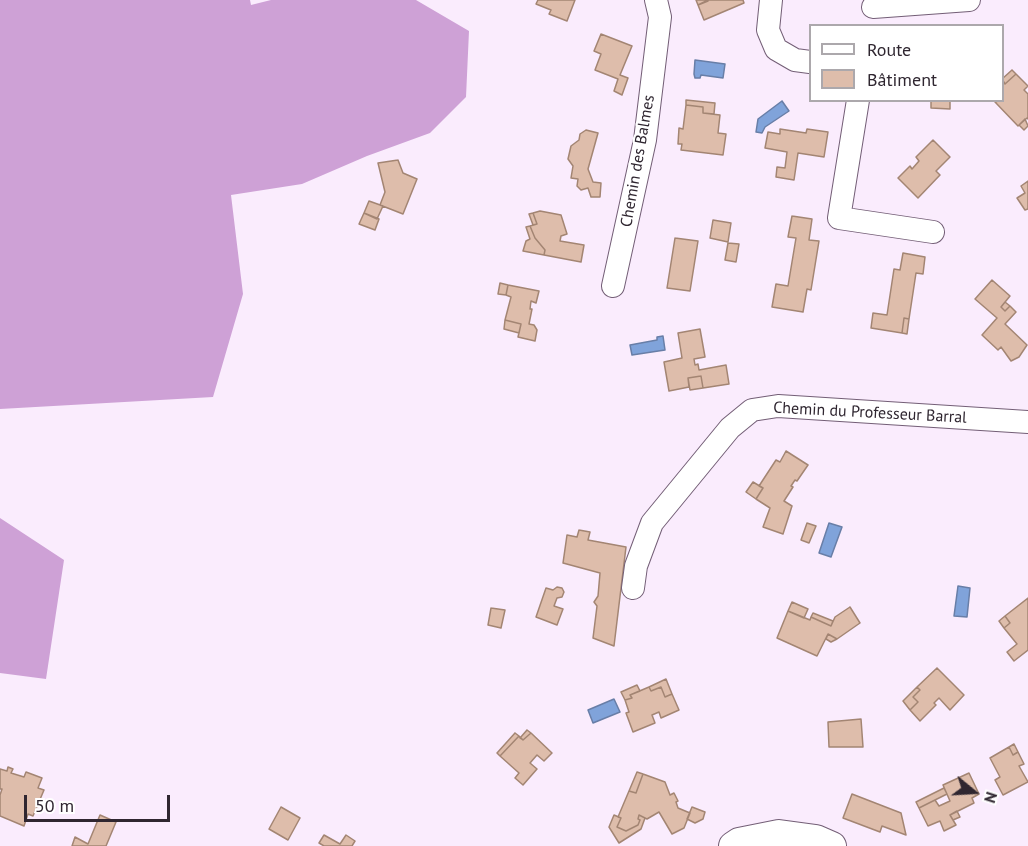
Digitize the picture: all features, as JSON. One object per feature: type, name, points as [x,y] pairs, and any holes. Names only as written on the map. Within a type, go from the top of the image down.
[{"type":"street","name":"Chemin des Balmes","points":[[613,286],[645,140],[660,17],[656,0]]},
{"type":"street","points":[[771,0],[768,30],[776,49],[795,60],[809,62]]},
{"type":"street","points":[[872,11],[969,0]]},
{"type":"street","points":[[858,102],[839,218],[933,232]]},
{"type":"street","name":"Chemin du Professeur Barral","points":[[633,588],[636,566],[652,523],[730,428],[752,410],[778,406],[1028,422]]},
{"type":"street","points":[[733,846],[740,842],[779,834],[816,839],[832,846]]},
{"type":"shaded area","points":[[0,0],[250,0],[251,5],[271,0],[416,0],[469,31],[466,97],[430,133],[367,156],[302,184],[231,195],[243,294],[213,397],[0,409]]},
{"type":"shaded area","points":[[0,518],[64,560],[46,679],[0,673]]},
{"type":"water","points":[[695,60],[725,64],[723,78],[701,75],[700,78],[695,78]]},
{"type":"water","points":[[782,101],[789,111],[765,127],[762,133],[756,132],[758,119]]},
{"type":"water","points":[[663,336],[665,350],[632,355],[630,345],[657,340],[657,337]]},
{"type":"water","points":[[829,523],[842,527],[831,557],[819,553]]},
{"type":"water","points":[[958,586],[970,588],[967,617],[954,616]]},
{"type":"water","points":[[614,699],[620,712],[593,723],[588,710]]},
{"type":"building","points":[[538,0],[575,0],[567,21],[549,14],[551,10],[536,4]]},
{"type":"building","points":[[696,0],[708,0],[708,1],[698,5]]},
{"type":"building","points":[[708,0],[743,0],[744,3],[704,20],[698,5]]},
{"type":"building","points":[[601,34],[632,46],[620,75],[628,78],[622,95],[614,91],[618,79],[595,70],[601,54],[594,51]]},
{"type":"building","points":[[1012,70],[1016,74],[1005,84],[1004,77]]},
{"type":"building","points":[[1016,74],[1028,86],[1024,90],[1028,94],[1028,119],[1018,126],[995,102],[1004,102],[1005,84]]},
{"type":"building","points":[[686,100],[715,103],[714,114],[703,113],[703,107],[686,105]]},
{"type":"building","points":[[931,102],[950,102],[950,109],[931,108]]},
{"type":"building","points":[[686,105],[703,107],[703,113],[720,115],[718,133],[726,134],[723,155],[681,150],[682,144],[678,144],[679,128],[683,129]]},
{"type":"building","points":[[1025,119],[1028,126],[1024,130],[1019,125]]},
{"type":"building","points":[[780,129],[806,133],[807,129],[828,132],[824,157],[798,153],[794,180],[776,177],[777,167],[785,168],[787,152],[765,148],[768,132],[780,134]]},
{"type":"building","points":[[586,130],[598,133],[588,169],[593,182],[601,183],[600,197],[591,197],[588,188],[581,190],[577,186],[578,179],[571,178],[573,166],[568,159],[571,146]]},
{"type":"building","points":[[933,140],[950,157],[936,171],[940,175],[918,198],[898,178],[910,166],[912,169],[919,161],[916,157]]},
{"type":"building","points":[[398,160],[403,173],[417,179],[403,214],[380,205],[385,192],[378,163]]},
{"type":"building","points":[[1028,181],[1028,209],[1025,210],[1017,198],[1025,193],[1021,186]]},
{"type":"building","points":[[369,201],[383,206],[377,219],[364,213]]},
{"type":"building","points":[[540,211],[561,215],[567,234],[561,236],[560,241],[584,245],[581,262],[544,255],[545,250],[535,238],[530,226],[537,224],[533,213]]},
{"type":"building","points":[[364,213],[379,219],[375,230],[359,224]]},
{"type":"building","points":[[533,213],[537,224],[533,225],[529,214]]},
{"type":"building","points":[[792,216],[812,219],[809,240],[819,241],[811,290],[807,289],[803,312],[772,307],[776,284],[788,286],[796,238],[788,237]]},
{"type":"building","points":[[713,220],[731,223],[728,242],[710,238]]},
{"type":"building","points":[[530,226],[535,238],[545,250],[544,255],[523,251],[526,241],[530,239],[526,227]]},
{"type":"building","points":[[675,238],[698,241],[690,291],[667,288]]},
{"type":"building","points":[[728,243],[739,244],[736,262],[725,260]]},
{"type":"building","points":[[903,253],[925,257],[923,274],[916,273],[909,319],[904,318],[902,333],[871,328],[873,313],[887,315],[894,269],[900,270]]},
{"type":"building","points":[[992,280],[1010,296],[1001,307],[1005,311],[1010,306],[1016,312],[1005,324],[1027,345],[1019,357],[1011,361],[1001,347],[998,350],[982,335],[997,318],[975,299]]},
{"type":"building","points":[[500,283],[508,285],[506,295],[498,294]]},
{"type":"building","points":[[508,285],[539,291],[536,303],[531,301],[530,309],[532,309],[529,324],[534,325],[537,330],[535,341],[518,337],[521,324],[505,320],[511,297],[506,295]]},
{"type":"building","points":[[1005,302],[1010,306],[1005,311],[1001,307]]},
{"type":"building","points":[[904,318],[909,319],[907,334],[902,333]]},
{"type":"building","points":[[505,320],[521,324],[519,333],[504,329]]},
{"type":"building","points":[[700,329],[705,357],[694,359],[695,365],[698,364],[699,370],[726,365],[729,384],[703,388],[701,376],[688,378],[689,387],[669,391],[664,362],[682,358],[678,333]]},
{"type":"building","points":[[701,376],[703,388],[690,390],[688,378]]},
{"type":"building","points":[[786,451],[808,465],[791,486],[793,487],[784,501],[792,506],[783,534],[763,527],[770,508],[756,499],[763,488],[759,486],[776,460],[780,462]]},
{"type":"building","points":[[753,482],[763,488],[756,499],[746,492]]},
{"type":"building","points":[[807,523],[816,526],[809,543],[801,540]]},
{"type":"building","points":[[579,530],[590,532],[588,540],[626,547],[614,646],[593,638],[597,606],[594,602],[598,596],[600,573],[563,563],[567,535],[577,537]]},
{"type":"building","points":[[557,587],[562,588],[564,592],[562,597],[557,598],[554,606],[563,609],[557,625],[536,617],[546,588],[553,590]]},
{"type":"building","points":[[1028,598],[1028,650],[1014,661],[1007,652],[1017,644],[1004,628],[1010,623],[1005,616]]},
{"type":"building","points":[[792,602],[808,609],[804,618],[788,611]]},
{"type":"building","points":[[850,607],[860,623],[837,639],[828,634],[817,656],[777,638],[788,611],[810,620],[811,617],[831,626],[835,617]]},
{"type":"building","points":[[491,608],[505,610],[501,628],[488,625]]},
{"type":"building","points":[[813,613],[833,621],[831,626],[811,617]]},
{"type":"building","points":[[1005,616],[1010,623],[1004,628],[999,621]]},
{"type":"building","points":[[828,634],[837,639],[831,642],[826,639]]},
{"type":"building","points":[[937,668],[964,695],[950,710],[939,698],[934,703],[936,705],[920,721],[910,710],[918,702],[913,697],[920,690],[917,687]]},
{"type":"building","points":[[666,679],[672,694],[665,697],[661,687],[651,691],[649,687]]},
{"type":"building","points":[[637,685],[640,691],[630,695],[632,698],[625,700],[621,692]]},
{"type":"building","points":[[649,687],[651,691],[661,687],[665,697],[672,694],[679,710],[661,718],[659,712],[652,715],[655,723],[633,732],[626,713],[629,712],[625,700],[632,698],[630,695]]},
{"type":"building","points":[[917,687],[920,690],[913,697],[918,702],[910,710],[903,701]]},
{"type":"building","points":[[861,719],[863,747],[829,747],[828,722]]},
{"type":"building","points":[[527,730],[531,733],[523,740],[520,738]]},
{"type":"building","points":[[515,733],[519,736],[500,756],[497,753]]},
{"type":"building","points":[[531,733],[552,753],[544,761],[537,755],[530,763],[537,769],[523,785],[515,778],[519,773],[500,756],[519,736],[523,740]]},
{"type":"building","points":[[1014,744],[1018,752],[1013,755],[1009,747]]},
{"type":"building","points":[[1009,747],[1013,755],[1018,752],[1024,764],[1019,766],[1028,782],[1003,795],[995,780],[1000,777],[990,758]]},
{"type":"building","points":[[8,767],[13,769],[11,773],[24,777],[26,772],[42,778],[38,788],[44,790],[33,816],[28,814],[24,826],[0,816],[2,789],[0,789],[0,769],[7,771]]},
{"type":"building","points":[[637,772],[643,774],[636,793],[629,791]]},
{"type":"building","points":[[969,773],[979,794],[972,798],[974,803],[950,815],[956,825],[944,831],[940,821],[928,826],[919,808],[935,800],[939,806],[950,801],[943,785]]},
{"type":"building","points":[[643,774],[665,782],[670,795],[674,793],[678,801],[676,802],[678,808],[690,813],[684,828],[672,834],[659,812],[647,819],[639,815],[638,825],[626,831],[617,827],[621,818],[618,817],[629,791],[636,793]]},
{"type":"building","points":[[944,788],[947,794],[919,808],[916,802]]},
{"type":"building","points":[[852,794],[901,813],[906,835],[882,826],[880,832],[843,818]]},
{"type":"building","points":[[281,807],[300,818],[288,840],[269,829]]},
{"type":"building","points":[[692,807],[705,812],[703,819],[695,823],[687,819]]},
{"type":"building","points":[[957,811],[960,817],[953,820],[950,815]]},
{"type":"building","points":[[100,815],[116,822],[106,846],[72,846],[75,837],[88,844]]},
{"type":"building","points":[[614,815],[621,818],[617,827],[626,831],[638,825],[639,815],[645,818],[641,829],[619,843],[609,827]]},
{"type":"building","points":[[324,835],[340,844],[346,835],[355,841],[352,846],[324,846],[319,843]]}]
